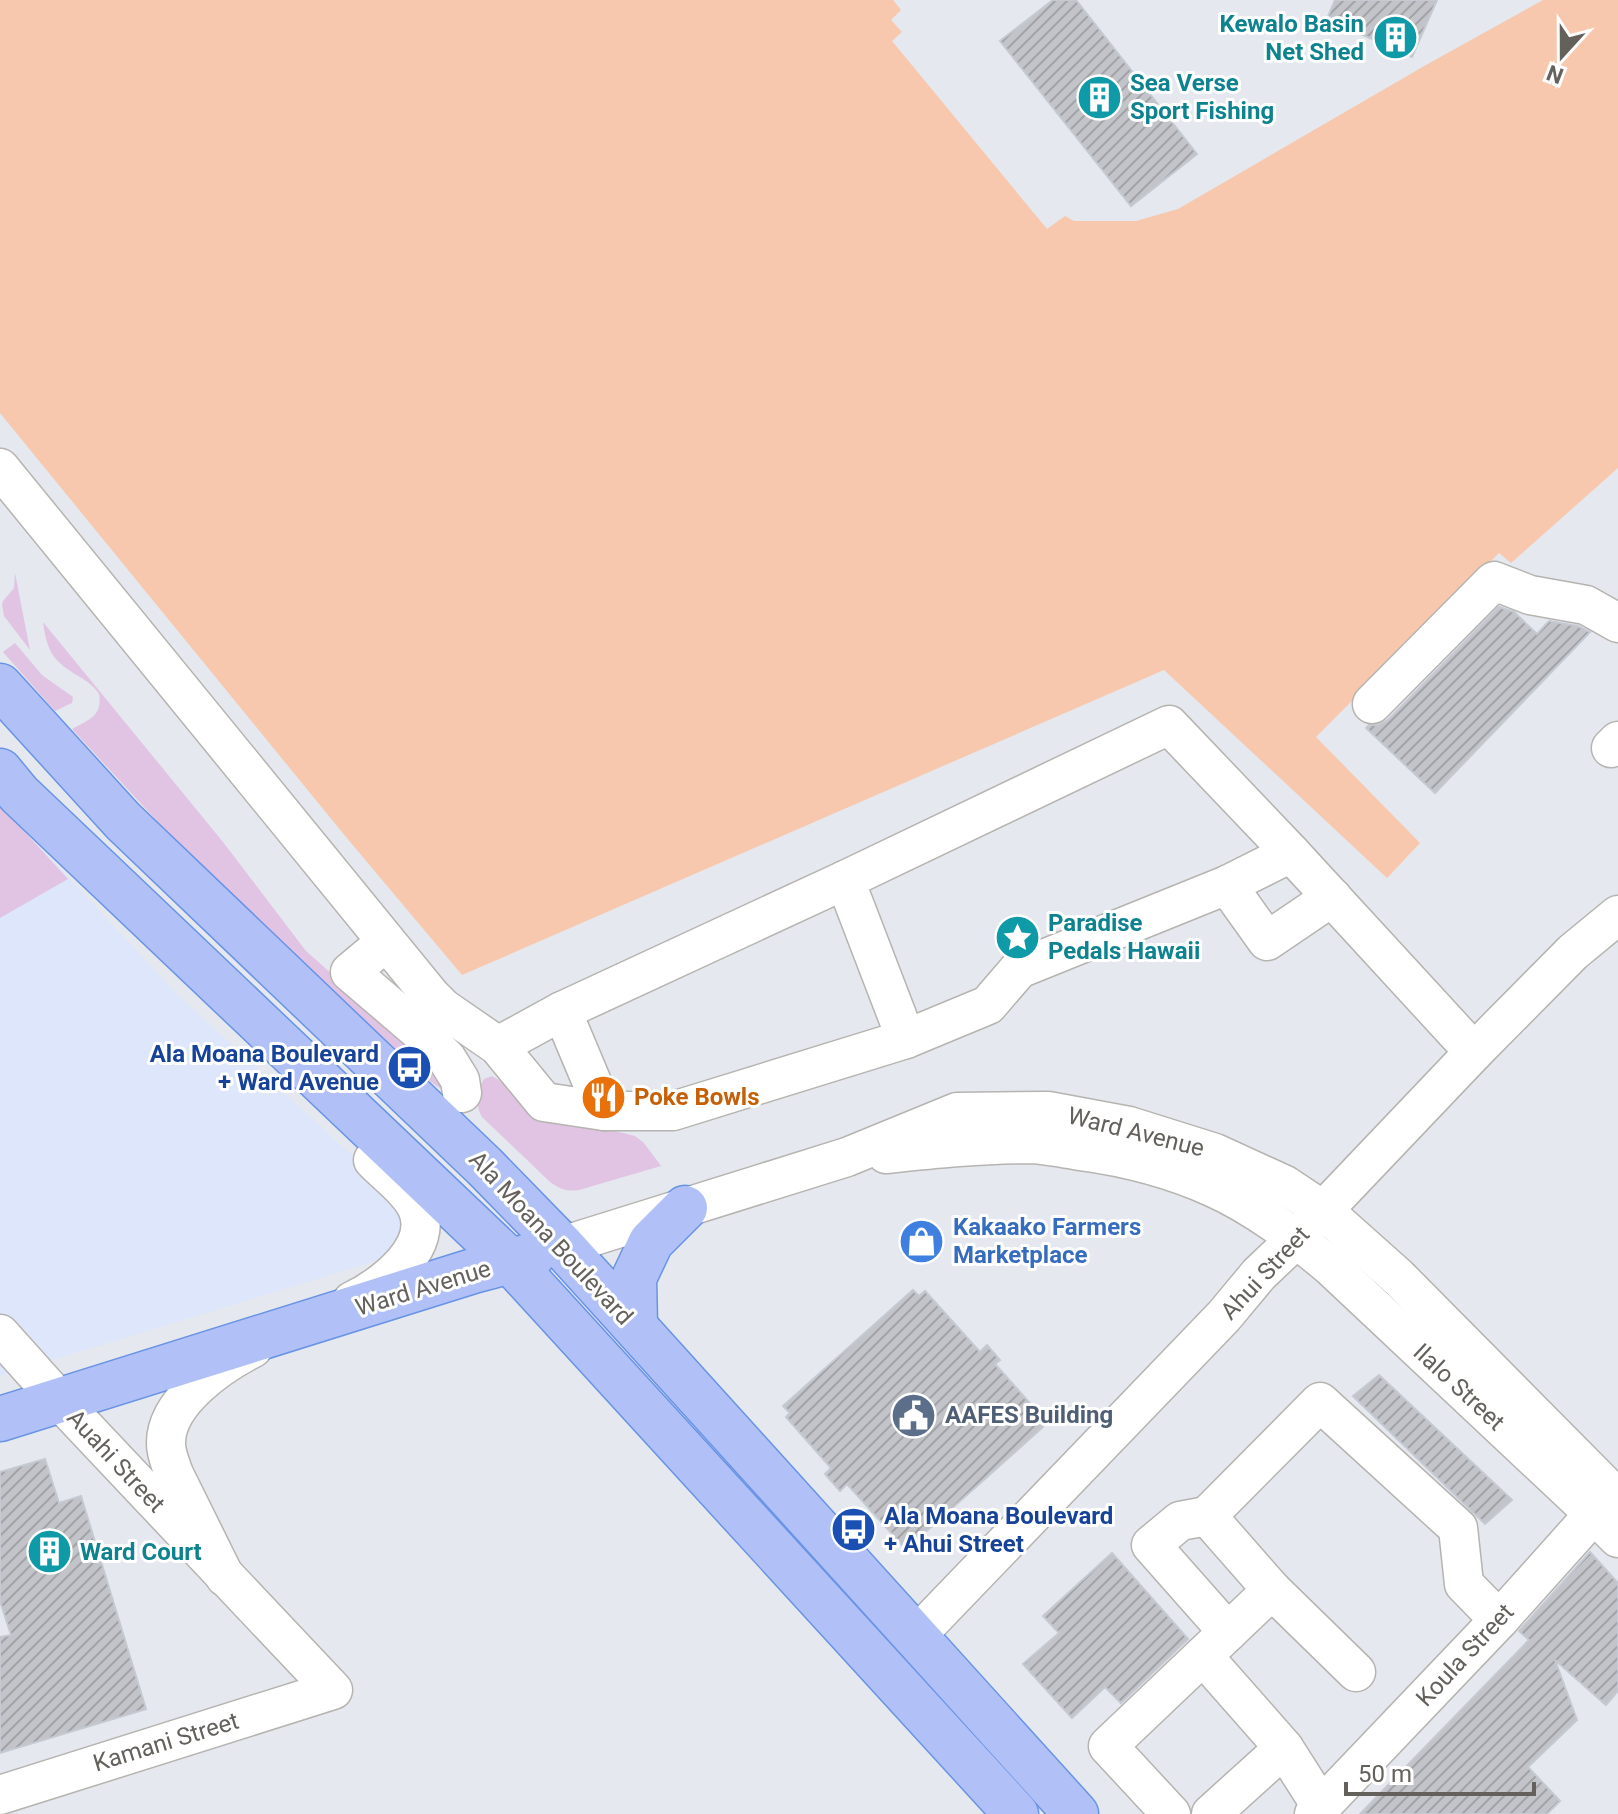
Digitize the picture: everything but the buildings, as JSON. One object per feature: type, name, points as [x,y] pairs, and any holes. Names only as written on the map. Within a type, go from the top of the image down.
[{"type":"main road","name":"Ala Moana Boulevard","points":[[0,686],[123,821],[485,1167],[562,1246],[1076,1814]]},
{"type":"main road","name":"Ala Moana Boulevard","points":[[0,771],[19,794],[511,1262],[1016,1814]]},
{"type":"main road","points":[[635,1326],[634,1278],[651,1242],[685,1208]]},
{"type":"main road","name":"Ward Avenue","points":[[0,1419],[562,1246]]},
{"type":"street","points":[[0,468],[439,1005],[498,1046],[544,1102],[604,1111],[673,1111],[906,1039],[988,1005],[1019,969],[1227,885],[1291,853]]},
{"type":"street","points":[[1372,704],[1494,581],[1530,595],[1586,605],[1618,623]]},
{"type":"street","points":[[498,1046],[562,1011],[1169,725],[1474,1052]]},
{"type":"street","points":[[845,880],[906,1039]]},
{"type":"street","points":[[1227,885],[1267,941],[1332,897]]},
{"type":"street","name":"Ahui Street","points":[[916,1636],[1474,1052],[1573,952],[1618,915]]},
{"type":"street","points":[[386,942],[350,972],[447,1059],[460,1080],[462,1093]]},
{"type":"street","points":[[201,968],[326,1109],[406,1191],[419,1210],[420,1228],[416,1244],[392,1275],[365,1295],[234,1358],[187,1397],[169,1425],[166,1442],[169,1460],[225,1577]]},
{"type":"street","points":[[562,1011],[604,1111]]},
{"type":"street","name":"Ward Avenue","points":[[562,1246],[847,1157],[957,1112],[1048,1111],[1129,1126],[1215,1153],[1285,1185],[1324,1211]]},
{"type":"street","name":"Ward Avenue","points":[[847,1157],[1034,1144],[1112,1155],[1215,1188],[1297,1238]]},
{"type":"street","name":"Ilalo Street","points":[[1324,1211],[1398,1277],[1611,1511]]},
{"type":"street","name":"Ilalo Street","points":[[1297,1238],[1611,1511]]},
{"type":"street","name":"Auahi Street","points":[[0,1334],[333,1690]]},
{"type":"street","points":[[1318,1810],[1284,1748],[1151,1545],[1180,1521],[1207,1516],[1320,1402],[1458,1528],[1464,1584],[1499,1620]]},
{"type":"street","name":"Koula Street","points":[[1318,1810],[1499,1620],[1611,1511]]},
{"type":"street","points":[[1207,1516],[1272,1590],[1356,1672]]},
{"type":"street","points":[[1171,1814],[1108,1746],[1272,1590]]},
{"type":"street","name":"Kamani Street","points":[[21,1798],[333,1690]]},
{"type":"street","points":[[1211,1814],[1284,1748]]},
{"type":"shaded area","points":[[0,0],[893,0],[901,10],[891,20],[902,32],[892,41],[1047,229],[1065,216],[1074,221],[1136,221],[1178,209],[1543,0],[1618,0],[1618,468],[1511,563],[1499,553],[1316,737],[1420,843],[1387,878],[1164,670],[462,975],[0,413]]},
{"type":"shaded area","points":[[15,573],[30,650],[4,616],[3,601],[14,588]]},
{"type":"shaded area","points":[[43,622],[223,842],[306,951],[437,1075],[441,1089],[414,1070],[180,846],[72,729],[89,720],[96,712],[99,694],[91,684],[53,656]]},
{"type":"shaded area","points":[[15,643],[42,675],[73,697],[72,703],[55,711],[3,652]]},
{"type":"shaded area","points":[[0,805],[179,996],[394,1194],[404,1218],[399,1243],[379,1260],[0,1376]]},
{"type":"shaded area","points":[[0,805],[68,879],[0,918]]},
{"type":"shaded area","points":[[492,1076],[530,1109],[635,1136],[661,1166],[579,1190],[557,1186],[482,1117],[478,1108],[478,1093],[484,1079]]},
{"type":"place","name":"Kewalo Basin Net Shed","points":[[1395,38]]},
{"type":"place","name":"Sea Verse Sport Fishing","points":[[1099,97]]},
{"type":"place","name":"Paradise Pedals Hawaii","points":[[1017,937]]},
{"type":"place","name":"Ala Moana Boulevard + Ward Avenue","points":[[410,1068]]},
{"type":"place","name":"Poke Bowls","points":[[603,1097]]},
{"type":"place","name":"Kakaako Farmers Marketplace","points":[[922,1241]]},
{"type":"place","name":"AAFES Building","points":[[914,1415]]},
{"type":"place","name":"Ala Moana Boulevard + Ahui Street","points":[[853,1530]]},
{"type":"place","name":"Ward Court","points":[[49,1552]]}]
